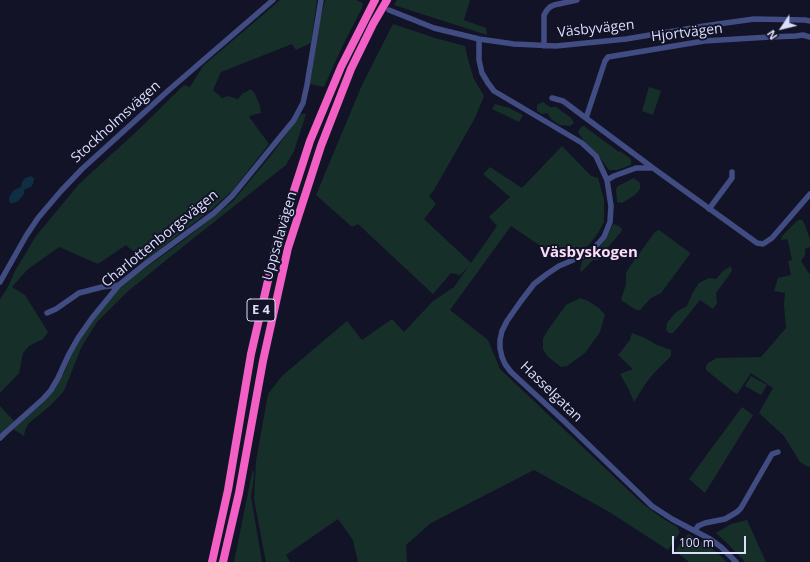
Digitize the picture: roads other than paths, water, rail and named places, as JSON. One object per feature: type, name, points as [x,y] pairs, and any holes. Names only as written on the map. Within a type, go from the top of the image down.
[{"type":"highway","name":"Uppsalavägen","points":[[212,562],[228,490],[251,354],[276,246],[310,141],[341,67],[375,0]]},
{"type":"highway","name":"Uppsalavägen","points":[[223,562],[239,493],[263,361],[288,248],[321,146],[351,69],[373,24],[387,0]]},
{"type":"street","name":"Stockholmsvägen","points":[[0,282],[38,218],[76,174],[170,89],[273,0]]},
{"type":"street","name":"Charlottenborgsvägen","points":[[0,438],[51,390],[78,338],[119,285],[214,213],[232,196],[294,120],[303,103],[321,0]]},
{"type":"street","points":[[544,46],[544,15],[547,10],[554,5],[577,0]]},
{"type":"street","name":"Väsbyvägen","points":[[389,10],[434,28],[479,39],[514,44],[544,46],[626,39],[754,19],[810,21]]},
{"type":"street","name":"Hjortvägen","points":[[586,118],[605,61],[608,57],[704,41],[803,35],[810,37]]},
{"type":"street","name":"Hasselgatan","points":[[479,39],[479,60],[482,73],[494,91],[582,143],[596,156],[607,180],[611,206],[610,222],[604,237],[596,247],[587,254],[559,266],[546,274],[534,284],[507,321],[502,331],[500,340],[500,348],[505,364],[511,372],[564,420],[652,506],[672,519],[710,539],[721,547],[736,562]]},
{"type":"street","points":[[552,98],[563,101],[757,243],[763,244],[772,238],[810,194]]},
{"type":"street","points":[[607,180],[636,168],[653,168]]},
{"type":"street","points":[[709,209],[732,178],[732,172]]},
{"type":"street","points":[[47,313],[56,309],[79,293],[102,287],[119,285]]},
{"type":"street","points":[[695,531],[698,526],[725,519],[741,508],[772,454],[778,452]]},
{"type":"water","points":[[31,176],[34,178],[31,187],[24,190],[25,193],[18,201],[10,203],[9,198],[14,190],[21,187],[25,178]]},
{"type":"district","name":"Väsbyskogen","points":[[589,253]]}]
